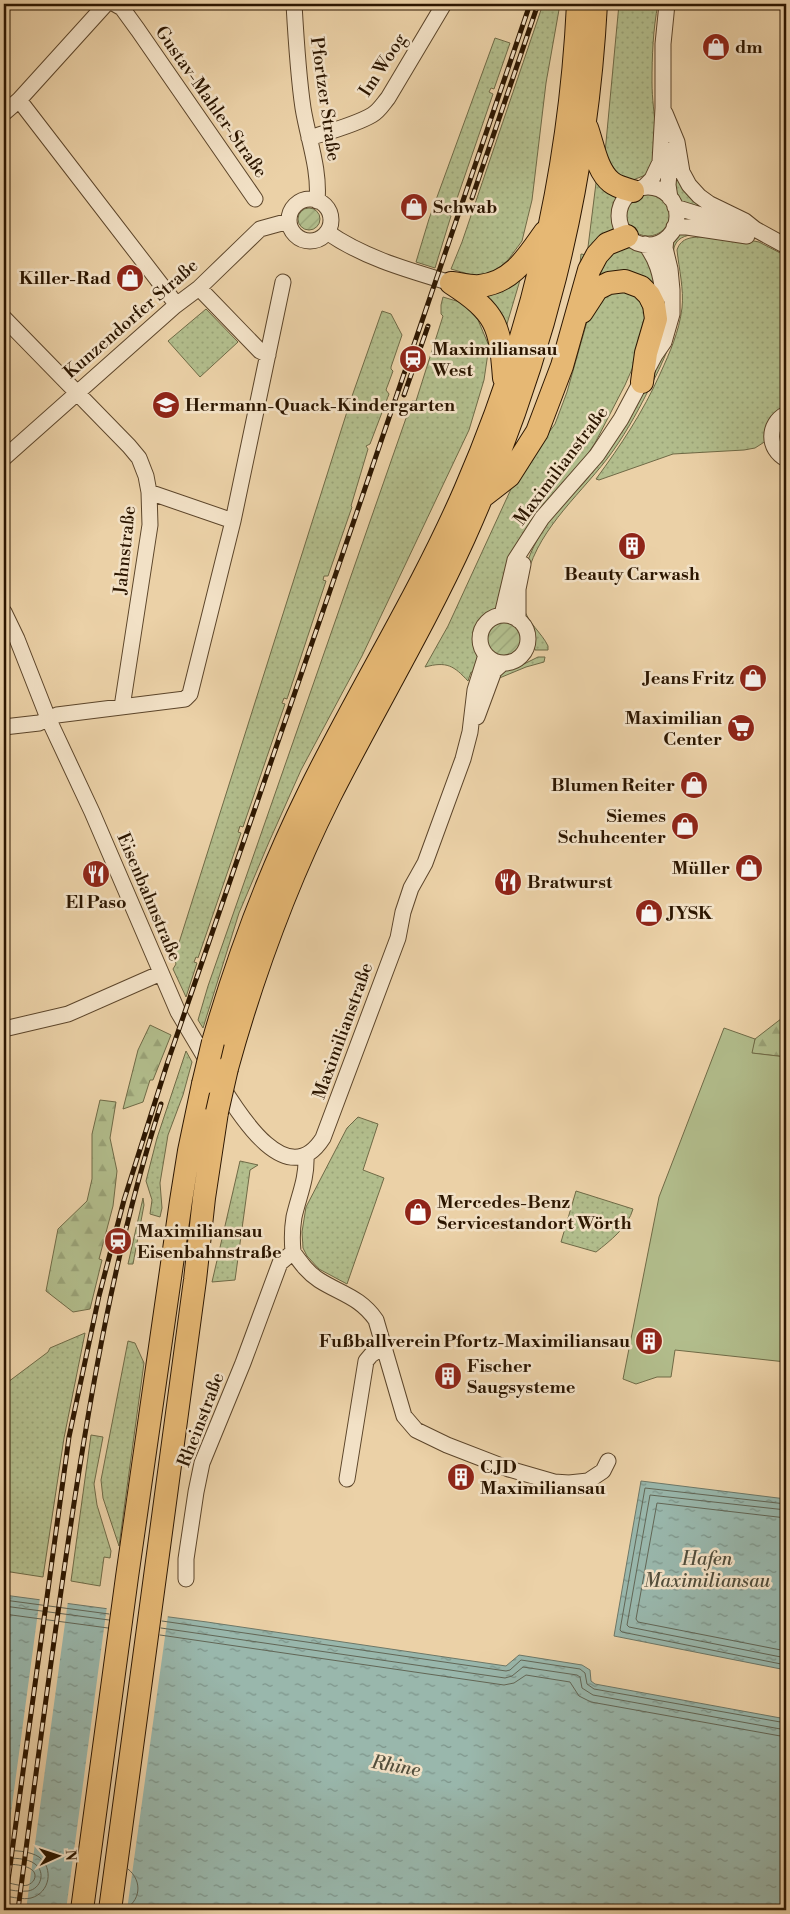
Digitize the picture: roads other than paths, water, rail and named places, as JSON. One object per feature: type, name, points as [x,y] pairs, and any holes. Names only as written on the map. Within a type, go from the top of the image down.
[{"type":"highway","points":[[82,1910],[130,1557],[189,1151],[213,1042],[243,946],[276,863],[310,790],[436,553],[481,453],[504,389],[533,299],[550,225],[570,100],[578,4]]},
{"type":"highway","points":[[110,1910],[195,1280],[204,1198],[217,1112],[227,1068],[255,974],[274,920],[297,866],[330,796],[435,598],[506,438],[551,295],[572,209],[586,124],[596,4]]},
{"type":"highway","points":[[586,124],[606,177],[616,185],[639,189]]},
{"type":"highway","points":[[451,283],[479,286],[504,279],[512,274],[550,225]]},
{"type":"highway","points":[[481,498],[509,476],[537,432],[551,398],[574,326],[589,270],[597,255],[607,244],[636,240]]},
{"type":"highway","points":[[574,326],[597,289],[609,283],[625,281],[641,287],[649,295],[654,306],[656,319],[646,353],[642,382]]},
{"type":"highway","points":[[451,283],[479,302],[494,322],[500,335],[504,389]]},
{"type":"street","points":[[5,110],[19,100],[106,4]]},
{"type":"street","name":"Gustav-Mahler-Straße","points":[[116,4],[122,8],[138,30],[255,199]]},
{"type":"street","name":"Pfortzer Straße","points":[[294,4],[298,67],[316,174],[317,200]]},
{"type":"street","name":"Im Woog","points":[[309,138],[358,121],[380,109],[444,4]]},
{"type":"street","points":[[667,4],[663,44],[663,108],[660,162],[652,179],[623,201],[619,216],[623,230],[636,240],[652,244],[670,233],[687,226],[771,238]]},
{"type":"street","points":[[19,100],[167,292],[175,306]]},
{"type":"street","points":[[663,108],[672,128],[682,172],[690,185],[699,196],[710,204],[745,221],[754,229]]},
{"type":"street","points":[[670,233],[676,221],[668,185],[672,128]]},
{"type":"street","points":[[639,189],[654,188],[663,191],[673,202],[704,216],[754,229],[786,246]]},
{"type":"street","points":[[304,200],[317,200],[326,207],[331,216],[330,227],[324,236],[313,241],[302,240],[293,232],[289,221],[293,208],[304,200]]},
{"type":"street","name":"Kunzendorfer Straße","points":[[4,457],[175,306],[199,288],[260,229],[289,221]]},
{"type":"street","points":[[327,232],[345,245],[380,260],[451,283]]},
{"type":"street","name":"Maximilianstraße","points":[[502,615],[515,560],[542,518],[597,455],[621,419],[655,354],[664,342],[672,314],[670,269],[665,248],[670,233]]},
{"type":"street","name":"Maximilianstraße","points":[[636,240],[656,261],[661,277],[663,293],[662,315],[655,354]]},
{"type":"street","points":[[4,727],[39,723],[57,715],[185,700],[190,694],[194,687],[233,521],[283,282]]},
{"type":"street","points":[[199,288],[260,352],[268,355]]},
{"type":"street","name":"Jahnstraße","points":[[4,318],[139,458],[146,476],[149,492],[150,525],[122,707]]},
{"type":"street","points":[[786,414],[777,420],[771,436],[776,451],[786,459]]},
{"type":"street","points":[[149,492],[233,521]]},
{"type":"street","name":"Maximilianstraße","points":[[518,620],[518,589],[525,547]]},
{"type":"street","name":"Eisenbahnstraße","points":[[4,612],[17,639],[48,718],[92,812],[178,1012],[235,1108],[253,1132],[279,1153],[292,1157],[306,1156]]},
{"type":"street","points":[[502,615],[511,616],[518,620],[527,633],[526,649],[516,660],[503,663],[497,662],[486,655],[482,648],[481,634],[489,621],[502,615]]},
{"type":"street","name":"Maximilianstraße","points":[[306,1156],[313,1152],[323,1138],[395,947],[403,912],[412,888],[425,863],[462,759],[470,732],[476,690],[486,655]]},
{"type":"street","name":"Maximilianstraße","points":[[470,732],[480,711],[494,671],[503,663]]},
{"type":"street","points":[[4,1029],[68,1014],[161,973]]},
{"type":"street","points":[[306,1156],[305,1178],[294,1218],[293,1252],[305,1268],[320,1280],[352,1297],[369,1310],[376,1320],[404,1416],[416,1430],[434,1440],[509,1469],[554,1482],[588,1481],[598,1476],[608,1461]]},
{"type":"street","name":"Rheinstraße","points":[[186,1579],[186,1559],[202,1462],[253,1336],[280,1263],[293,1252]]},
{"type":"street","points":[[347,1479],[366,1361],[370,1355],[384,1346]]},
{"type":"water","name":"Hafen Maximiliansau","points":[[641,1481],[786,1499],[786,1670],[614,1636]]},
{"type":"water","name":"Rhine","points":[[4,1595],[207,1622],[506,1666],[519,1655],[582,1665],[590,1670],[591,1681],[595,1684],[786,1719],[786,1910],[4,1910],[4,1877],[25,1880],[29,1874],[4,1870]]},
{"type":"railway","points":[[4,1910],[69,1437],[99,1296],[124,1200],[168,1061],[530,4]]},
{"type":"railway","points":[[472,198],[538,4]]},
{"type":"railway","points":[[404,395],[428,326]]},
{"type":"railway","points":[[18,1910],[61,1589],[95,1377],[130,1212],[161,1104]]},
{"type":"place","name":"dm","points":[[716,47]]},
{"type":"place","name":"Schwab","points":[[414,207]]},
{"type":"place","name":"Killer-Rad","points":[[130,278]]},
{"type":"place","name":"Maximiliansau West","points":[[413,359]]},
{"type":"place","name":"Hermann-Quack-Kindergarten","points":[[166,405]]},
{"type":"place","name":"Beauty Carwash","points":[[632,546]]},
{"type":"place","name":"Jeans Fritz","points":[[753,678]]},
{"type":"place","name":"Maximilian Center","points":[[741,728]]},
{"type":"place","name":"Blumen Reiter","points":[[694,785]]},
{"type":"place","name":"Siemes Schuhcenter","points":[[685,826]]},
{"type":"place","name":"Müller","points":[[749,868]]},
{"type":"place","name":"El Paso","points":[[96,874]]},
{"type":"place","name":"Bratwurst","points":[[508,882]]},
{"type":"place","name":"JYSK","points":[[649,913]]},
{"type":"place","name":"Mercedes-Benz Servicestandort Wörth","points":[[418,1212]]},
{"type":"place","name":"Maximiliansau Eisenbahnstraße","points":[[118,1241]]},
{"type":"place","name":"Fußballverein Pfortz-Maximiliansau","points":[[649,1341]]},
{"type":"place","name":"Fischer Saugsysteme","points":[[448,1376]]},
{"type":"place","name":"CJD Maximiliansau","points":[[461,1477]]}]
